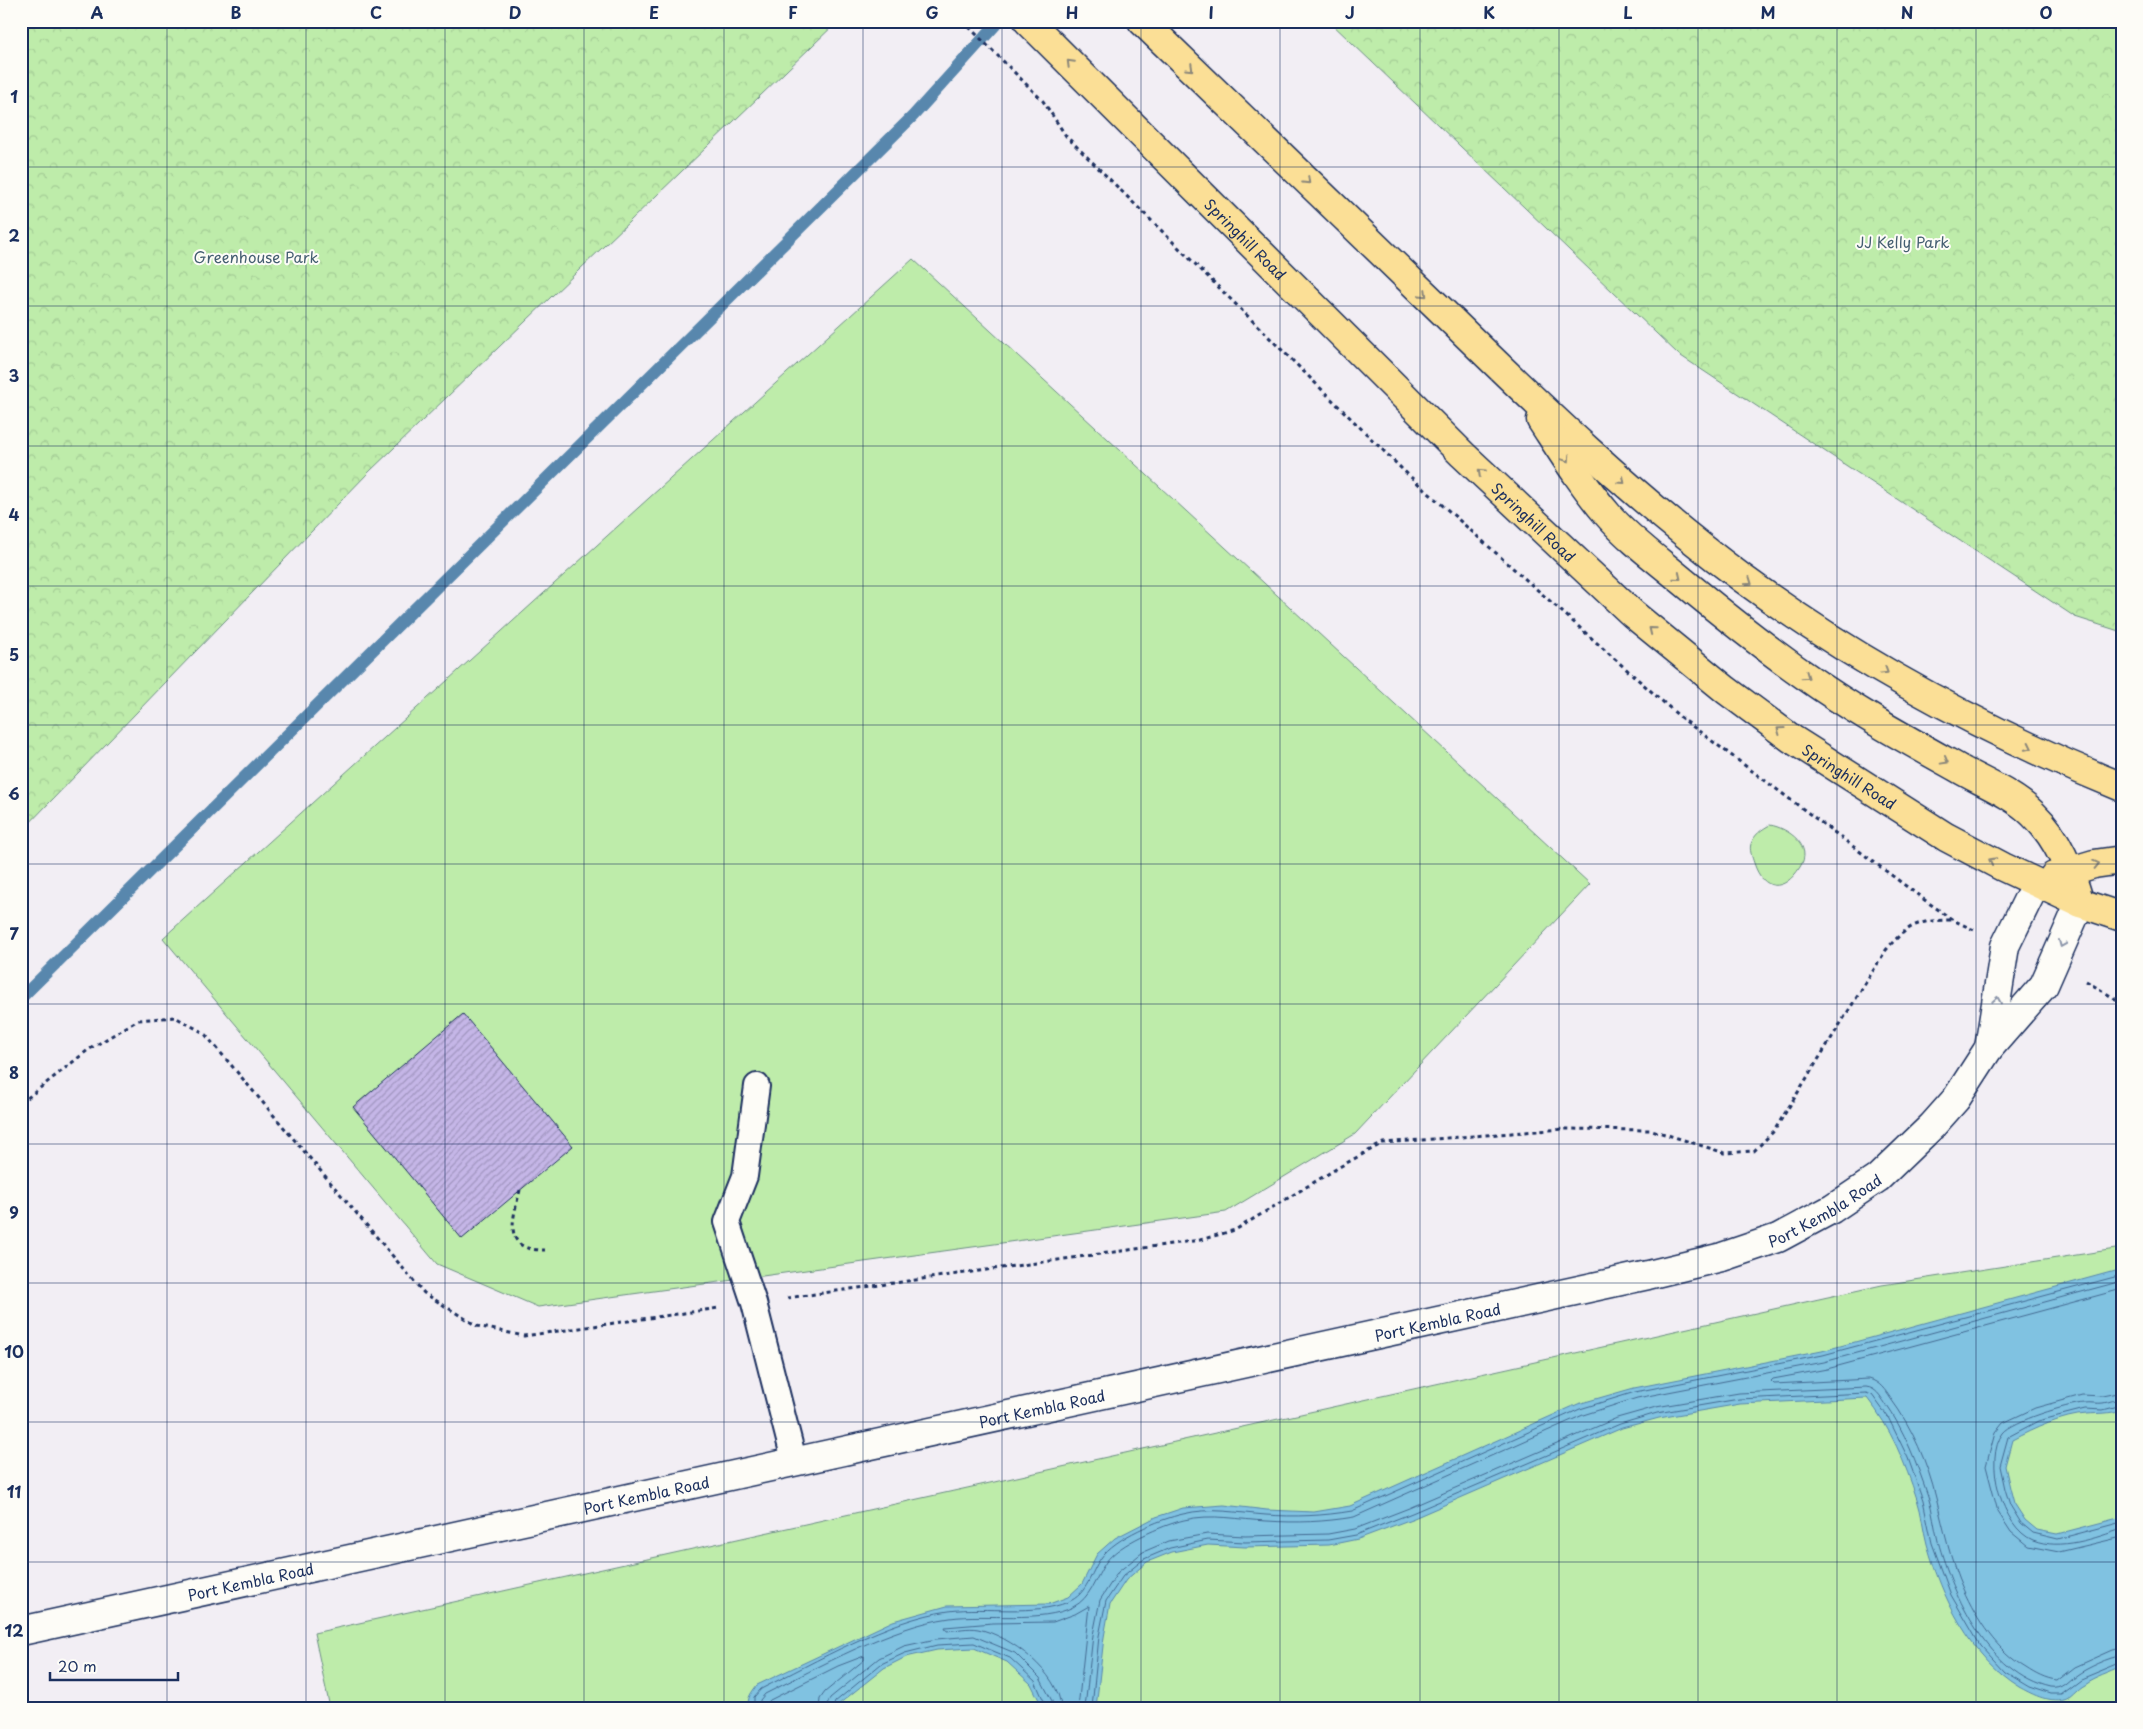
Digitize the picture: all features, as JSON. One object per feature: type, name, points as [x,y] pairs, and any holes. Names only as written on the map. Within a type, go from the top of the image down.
[{"type":"main road","name":"Springhill Road","points":[[1028,21],[1462,454],[1634,614],[1726,690],[1792,739],[1946,837],[2036,883],[2080,903],[2122,917]]},
{"type":"main road","points":[[1148,28],[1522,389],[1626,485],[1742,578],[1810,625],[1898,679],[2029,747],[2122,787]]},
{"type":"main road","points":[[1522,389],[1588,490],[1630,538],[1730,620],[1812,681],[1884,727],[2022,804],[2057,844],[2070,871],[2080,903]]},
{"type":"main road","points":[[2036,883],[2094,864],[2122,860]]},
{"type":"street","name":"Port Kembla Road","points":[[1989,1048],[2005,946],[2036,883]]},
{"type":"street","name":"Port Kembla Road","points":[[21,1631],[794,1460],[1648,1275],[1722,1257],[1778,1238],[1832,1209],[1878,1178],[1932,1126],[1956,1099],[1989,1048],[2044,985],[2080,903]]},
{"type":"lane","points":[[757,1086],[745,1176],[727,1222],[754,1303],[794,1460]]},
{"type":"path","points":[[964,21],[1043,101]]},
{"type":"path","points":[[21,1103],[88,1050],[138,1020],[174,1017],[204,1032],[424,1293],[477,1326],[524,1336],[1200,1240],[1235,1230],[1383,1143],[1563,1129],[1652,1130],[1725,1153],[1754,1151],[1774,1131],[1886,950],[1900,933],[1919,922],[1953,920]]},
{"type":"path","points":[[520,1190],[512,1224],[515,1238],[519,1244],[526,1248],[545,1250]]},
{"type":"green space","name":"Greenhouse Park","points":[[21,21],[838,21],[369,472],[21,832]]},
{"type":"green space","name":"JJ Kelly Park","points":[[1329,21],[2122,21],[2122,632],[2075,617],[1678,354]]},
{"type":"green space","points":[[913,259],[1590,884],[1355,1134],[1226,1212],[538,1307],[437,1264],[163,938]]},
{"type":"green space","points":[[1770,825],[1791,834],[1797,839],[1804,852],[1800,867],[1794,875],[1781,885],[1768,883],[1763,879],[1754,863],[1750,846],[1761,830]]},
{"type":"green space","points":[[2122,1248],[2122,1708],[330,1708],[314,1633],[1882,1285]]},
{"type":"water","points":[[2122,1269],[2122,1410],[2068,1417],[2029,1431],[2012,1440],[2005,1466],[2014,1503],[2025,1520],[2037,1530],[2057,1534],[2122,1517],[2122,1666],[2088,1681],[2063,1699],[2046,1699],[2020,1687],[2002,1674],[1986,1659],[1960,1624],[1933,1564],[1919,1505],[1902,1459],[1883,1421],[1867,1398],[1740,1404],[1659,1418],[1622,1428],[1414,1518],[1358,1539],[1329,1545],[1245,1547],[1208,1545],[1172,1552],[1147,1562],[1126,1580],[1110,1604],[1104,1637],[1096,1708],[1043,1708],[1031,1684],[1007,1662],[974,1648],[937,1650],[906,1657],[884,1668],[834,1708],[749,1708],[749,1698],[757,1685],[893,1621],[947,1606],[1049,1604],[1068,1597],[1082,1584],[1097,1554],[1115,1538],[1156,1517],[1183,1508],[1224,1505],[1267,1510],[1314,1512],[1350,1506],[1578,1404],[1634,1388],[1822,1351]]},
{"type":"building","points":[[463,1014],[573,1146],[462,1239],[353,1107]]},
{"type":"waterway","points":[[21,998],[913,116],[999,21]]}]
